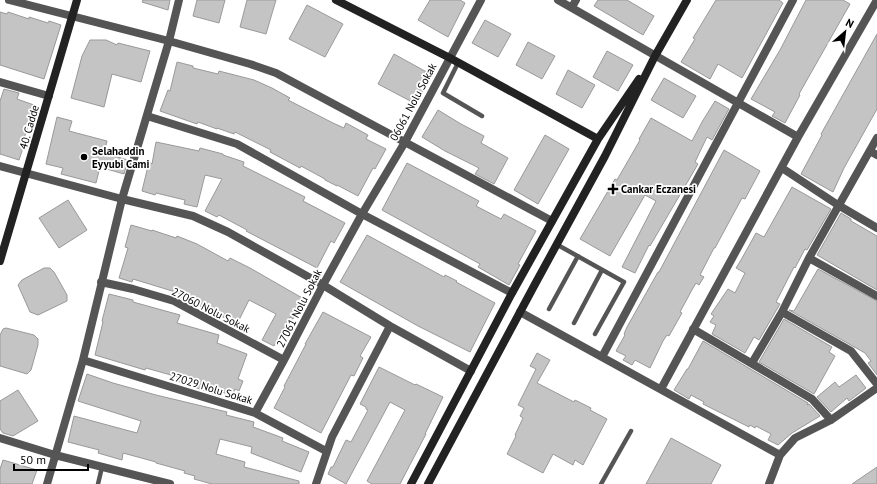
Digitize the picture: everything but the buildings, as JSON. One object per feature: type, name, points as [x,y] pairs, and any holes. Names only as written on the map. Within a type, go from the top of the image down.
[{"type":"street","points":[[9,0],[169,41],[276,73],[552,221]]},
{"type":"street","name":"40. Cadde","points":[[0,261],[77,0]]},
{"type":"street","points":[[47,484],[83,360],[122,199],[169,41],[179,0]]},
{"type":"street","points":[[336,0],[450,58],[598,138]]},
{"type":"street","name":"06061 Nolu Sokak","points":[[362,214],[405,142],[481,0]]},
{"type":"street","points":[[558,0],[574,4],[655,56],[739,102],[798,137]]},
{"type":"street","points":[[428,484],[556,244],[605,156],[655,56],[687,0]]},
{"type":"street","points":[[602,358],[793,0]]},
{"type":"street","points":[[661,389],[798,137],[876,1]]},
{"type":"street","points":[[411,484],[512,293],[598,138],[655,56]]},
{"type":"street","points":[[0,82],[49,96]]},
{"type":"street","points":[[147,116],[237,144],[362,214],[512,293]]},
{"type":"street","points":[[752,363],[782,312],[838,205],[873,153],[877,138]]},
{"type":"street","points":[[0,166],[122,199],[193,216],[228,232],[471,371]]},
{"type":"street","points":[[782,168],[838,205],[876,226]]},
{"type":"street","name":"27061 Nolu Sokak","points":[[255,413],[362,214]]},
{"type":"street","points":[[809,258],[877,296]]},
{"type":"street","name":"27060 Nolu Sokak","points":[[102,282],[133,288],[174,302],[284,360]]},
{"type":"street","points":[[520,312],[780,456]]},
{"type":"street","points":[[782,312],[851,350],[877,384]]},
{"type":"street","points":[[316,484],[332,437],[390,326]]},
{"type":"street","points":[[693,329],[812,398],[831,420]]},
{"type":"street","name":"27029 Nolu Sokak","points":[[83,360],[255,413],[326,451]]},
{"type":"street","points":[[769,484],[780,456],[795,438],[831,420],[877,388]]},
{"type":"street","points":[[0,438],[55,455],[154,482],[170,484]]},
{"type":"lane","points":[[458,63],[443,93],[482,116]]},
{"type":"lane","points":[[556,244],[624,282],[595,334]]},
{"type":"lane","points":[[549,309],[578,256]]},
{"type":"lane","points":[[574,323],[602,270]]},
{"type":"lane","points":[[601,484],[631,431]]},
{"type":"lane","points":[[98,484],[102,467]]},
{"type":"place","name":"Selahaddin Eyyubi Cami","points":[[84,157]]},
{"type":"place","name":"Cankar Eczanesi","points":[[613,189]]}]
